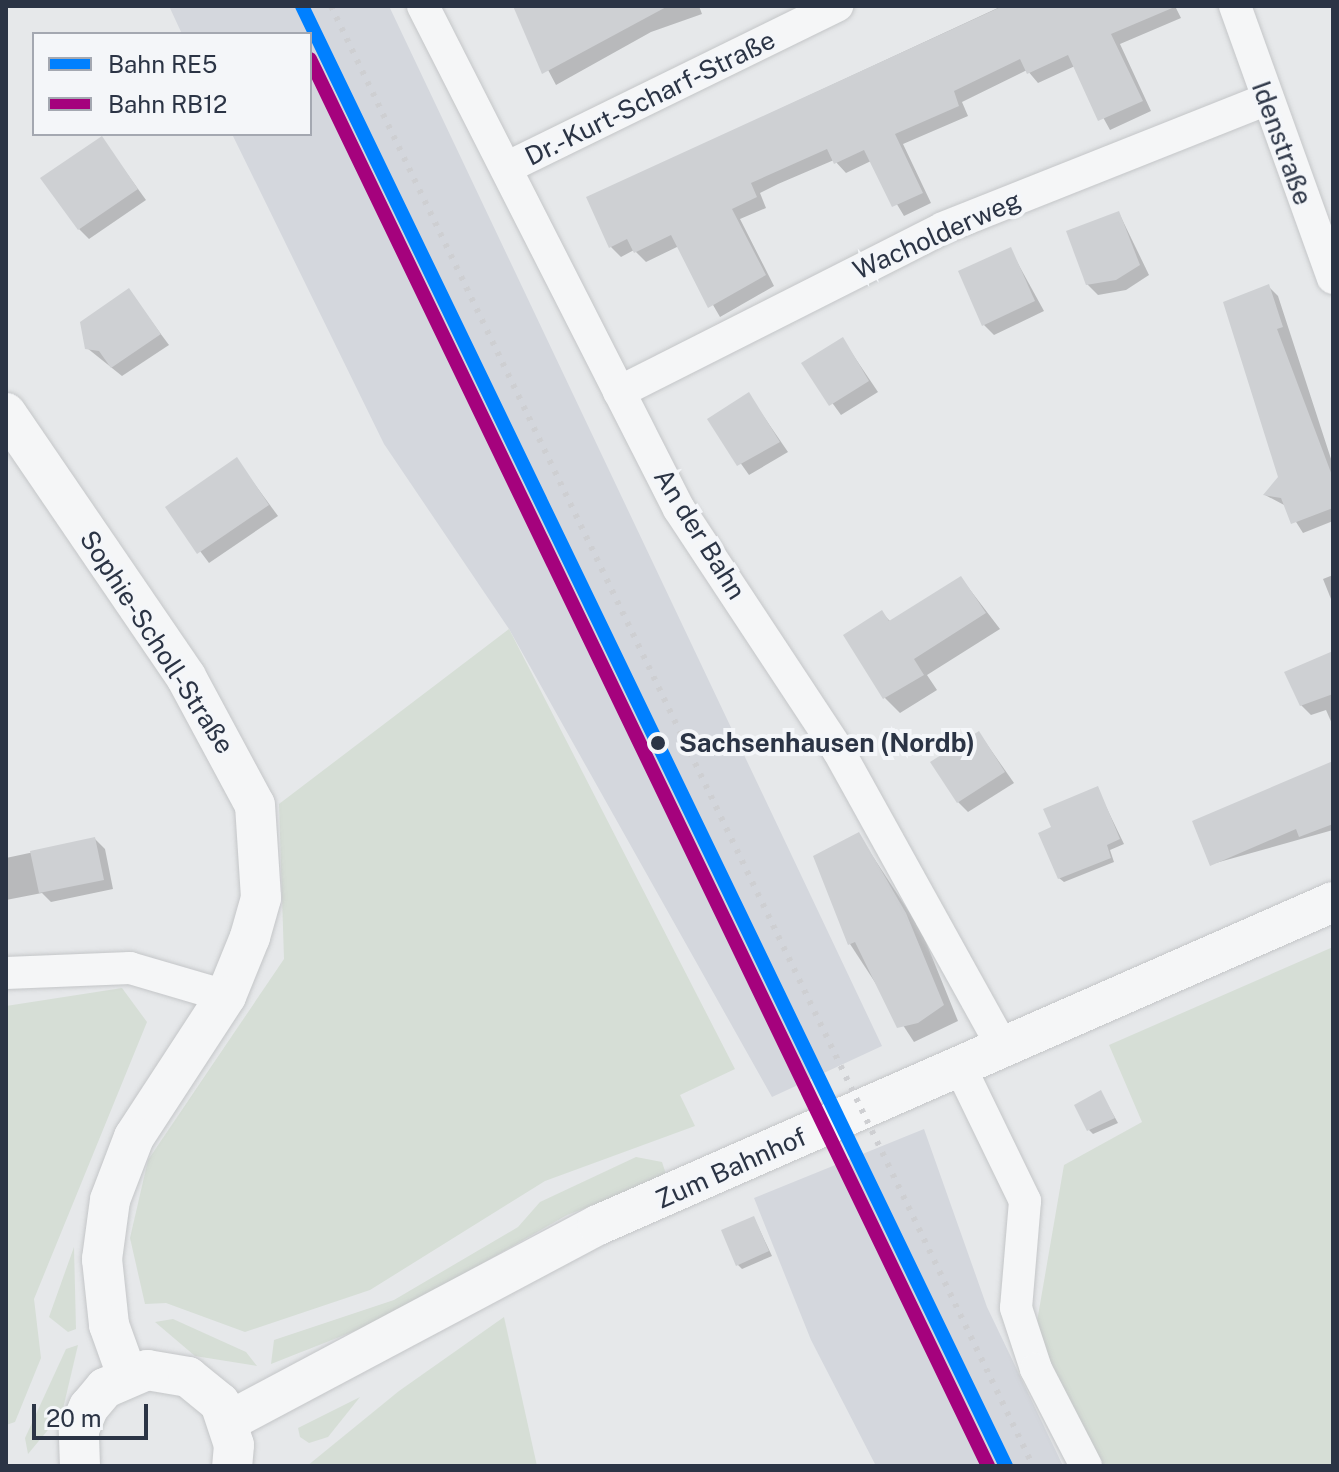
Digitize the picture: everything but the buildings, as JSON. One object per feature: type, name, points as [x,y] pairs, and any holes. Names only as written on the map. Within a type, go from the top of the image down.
[{"type":"street","name":"An der Bahn","points":[[423,6],[679,509],[838,750],[1003,1048]]},
{"type":"street","name":"Dr.-Kurt-Scharf-Straße","points":[[506,168],[837,6]]},
{"type":"street","name":"Idenstraße","points":[[1235,6],[1265,100],[1333,278]]},
{"type":"street","name":"Wacholderweg","points":[[619,392],[943,228],[1265,100]]},
{"type":"street","name":"Sophie-Scholl-Straße","points":[[6,413],[186,677],[255,805],[261,898],[226,996],[134,1137],[110,1200],[102,1259],[109,1325],[127,1375]]},
{"type":"street","name":"Zum Bahnhof","points":[[229,1421],[598,1225],[1333,902]]},
{"type":"street","points":[[6,973],[130,968],[226,996]]},
{"type":"street","points":[[960,1067],[1025,1201],[1016,1308],[1036,1369],[1086,1466]]},
{"type":"street","points":[[80,1466],[79,1430],[89,1407],[127,1375],[168,1370],[188,1377],[213,1395],[229,1421],[232,1466]]},
{"type":"shaded area","points":[[169,6],[389,6],[882,1046],[772,1097],[509,629],[384,444],[233,136],[312,136],[312,32],[181,32]]},
{"type":"shaded area","points":[[509,629],[735,1069],[680,1095],[695,1126],[545,1181],[370,1290],[245,1332],[166,1303],[145,1304],[130,1238],[148,1160],[284,959],[279,804]]},
{"type":"shaded area","points":[[1333,947],[1333,1466],[1093,1466],[1033,1345],[1064,1165],[1142,1122],[1109,1045]]},
{"type":"shaded area","points":[[122,988],[147,1022],[34,1299],[41,1358],[15,1422],[6,1425],[6,1006]]},
{"type":"shaded area","points":[[924,1129],[987,1307],[1063,1466],[876,1466],[811,1340],[754,1198]]},
{"type":"shaded area","points":[[636,1157],[662,1162],[667,1177],[567,1215],[385,1319],[271,1364],[274,1340],[394,1300],[518,1227],[540,1202]]},
{"type":"shaded area","points":[[74,1247],[76,1329],[68,1332],[49,1317]]},
{"type":"shaded area","points":[[504,1317],[537,1466],[307,1466],[399,1391]]},
{"type":"shaded area","points":[[173,1319],[246,1352],[257,1366],[195,1356],[155,1322]]},
{"type":"shaded area","points":[[78,1345],[62,1413],[28,1454],[25,1438],[66,1349]]},
{"type":"shaded area","points":[[360,1397],[328,1437],[309,1443],[300,1437],[298,1428]]},
{"type":"railway","points":[[331,6],[1033,1466]]},
{"type":"rail line","name":"RE5","points":[[302,6],[1006,1466]]},
{"type":"rail line","name":"RB12","points":[[312,63],[988,1466]]},
{"type":"place","name":"Sachsenhausen (Nordb)","points":[[658,743]]}]
